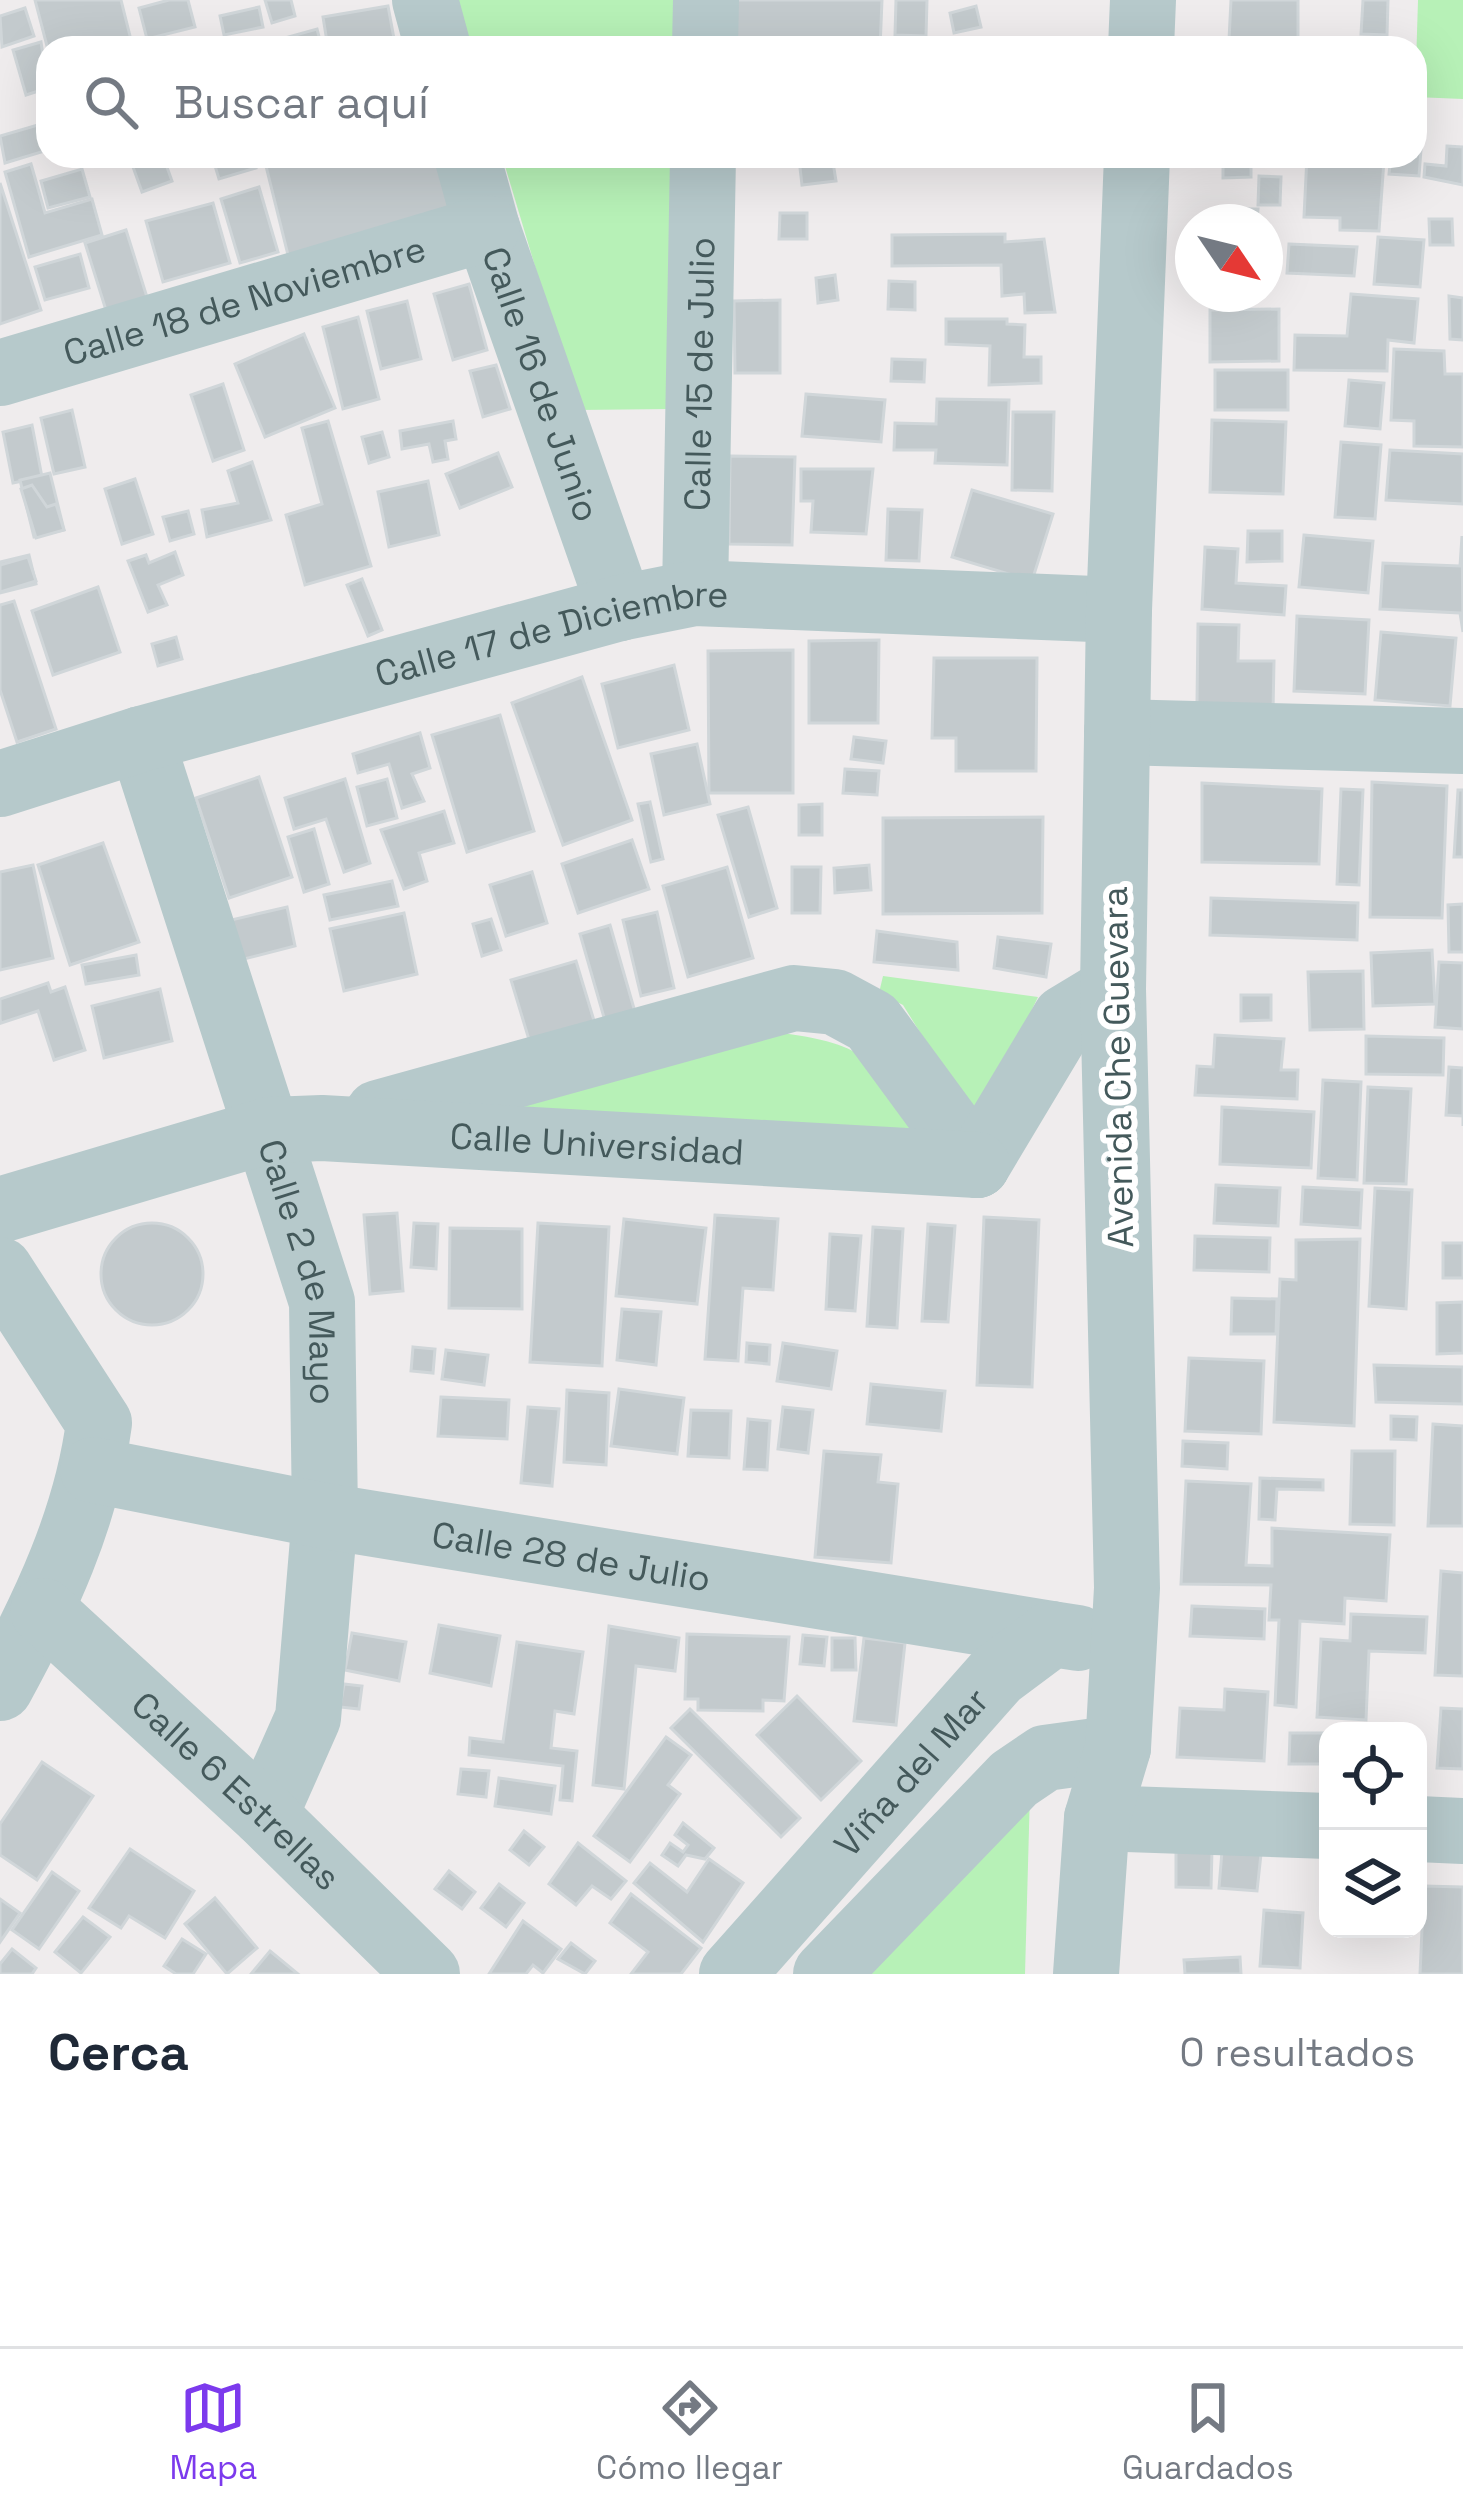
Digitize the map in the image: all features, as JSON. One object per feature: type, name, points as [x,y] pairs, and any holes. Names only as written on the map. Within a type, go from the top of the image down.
[{"type":"street","points":[[425,0],[435,36]]},
{"type":"street","points":[[705,36],[706,0]]},
{"type":"street","points":[[1142,36],[1143,0]]},
{"type":"street","name":"Calle 16 de Junio","points":[[470,168],[620,608]]},
{"type":"street","name":"Calle 15 de Julio","points":[[694,593],[703,168]]},
{"type":"street","name":"Avenida Che Guevara","points":[[1086,1974],[1096,1818],[1118,1748],[1124,1647],[1113,989],[1119,610],[1137,168]]},
{"type":"street","name":"Calle 18 de Noviembre","points":[[0,373],[487,228]]},
{"type":"street","name":"Calle 17 de Diciembre","points":[[0,784],[141,739],[620,608],[694,593],[1119,610]]},
{"type":"street","points":[[1117,732],[1463,741]]},
{"type":"street","name":"Calle 2 de Mayo","points":[[141,739],[296,1129],[322,1302],[325,1516],[308,1718],[265,1815]]},
{"type":"street","points":[[296,1129],[794,998],[835,1002],[872,1022],[977,1165],[1066,1018],[1113,989]]},
{"type":"street","name":"Calle Universidad","points":[[0,1210],[296,1129],[977,1165]]},
{"type":"street","points":[[0,1270],[99,1423],[93,1470],[43,1611],[0,1688]]},
{"type":"street","name":"Calle 28 de Julio","points":[[93,1470],[325,1516],[1052,1634]]},
{"type":"street","name":"Calle 6 Estrellas","points":[[43,1611],[265,1815],[427,1974]]},
{"type":"street","points":[[1052,1634],[1124,1647]]},
{"type":"street","name":"Viña del Mar","points":[[732,1974],[998,1675],[1052,1634]]},
{"type":"street","points":[[826,1974],[1014,1779],[1045,1758],[1118,1748]]},
{"type":"street","points":[[1096,1818],[1319,1826]]},
{"type":"street","points":[[1427,1829],[1463,1831]]},
{"type":"green space","points":[[455,0],[680,0],[679,36],[466,36]]},
{"type":"green space","points":[[1418,0],[1463,0],[1463,99],[1427,98],[1427,36],[1417,36]]},
{"type":"green space","points":[[506,168],[676,168],[670,409],[578,410]]},
{"type":"green space","points":[[883,976],[1038,997],[977,1124],[903,1005],[879,993]]},
{"type":"green space","points":[[782,1033],[838,1045],[873,1064],[934,1141],[456,1112]]},
{"type":"green space","points":[[1030,1792],[1025,1974],[867,1974]]},
{"type":"building","points":[[35,0],[121,0],[130,36],[44,36]]},
{"type":"building","points":[[188,0],[195,27],[146,36],[139,8]]},
{"type":"building","points":[[265,0],[291,0],[295,16],[272,23]]},
{"type":"building","points":[[735,0],[882,0],[880,36],[733,36]]},
{"type":"building","points":[[896,0],[927,0],[926,36],[895,35]]},
{"type":"building","points":[[1231,0],[1298,0],[1298,36],[1229,36]]},
{"type":"building","points":[[1363,0],[1388,0],[1387,35],[1361,34]]},
{"type":"building","points":[[388,6],[394,36],[326,36],[323,17]]},
{"type":"building","points":[[976,6],[981,27],[954,33],[950,13]]},
{"type":"building","points":[[259,7],[263,27],[224,35],[220,16]]},
{"type":"building","points":[[25,8],[34,36],[2,47],[0,16]]},
{"type":"building","points":[[317,29],[319,36],[292,36]]},
{"type":"building","points":[[36,43],[36,92],[26,95],[13,50]]},
{"type":"building","points":[[36,126],[36,154],[5,163],[0,136]]},
{"type":"building","points":[[1447,146],[1463,147],[1463,185],[1424,177],[1427,164],[1446,166]]},
{"type":"building","points":[[31,164],[45,213],[92,199],[102,235],[29,257],[5,172]]},
{"type":"building","points":[[133,168],[167,168],[172,181],[142,192]]},
{"type":"building","points":[[216,168],[256,168],[219,179]]},
{"type":"building","points":[[266,168],[439,168],[459,205],[289,259]]},
{"type":"building","points":[[800,168],[834,168],[836,181],[802,185]]},
{"type":"building","points":[[1223,168],[1251,168],[1251,177],[1223,178]]},
{"type":"building","points":[[1306,168],[1383,168],[1379,231],[1340,230],[1340,218],[1304,217]]},
{"type":"building","points":[[1390,168],[1420,168],[1419,176],[1389,174]]},
{"type":"building","points":[[82,169],[90,197],[48,208],[41,181]]},
{"type":"building","points":[[1259,176],[1281,177],[1280,204],[1258,204]]},
{"type":"building","points":[[0,183],[41,310],[0,324]]},
{"type":"building","points":[[259,187],[278,252],[240,263],[221,199]]},
{"type":"building","points":[[213,203],[230,263],[163,282],[146,221]]},
{"type":"building","points":[[780,213],[807,213],[807,239],[779,239]]},
{"type":"building","points":[[1429,219],[1452,219],[1453,245],[1430,245]]},
{"type":"building","points":[[126,230],[151,310],[110,323],[85,243]]},
{"type":"building","points":[[1005,234],[1005,242],[1044,239],[1055,312],[1025,313],[1024,294],[1002,296],[1001,265],[892,266],[892,235]]},
{"type":"building","points":[[1378,237],[1424,240],[1420,287],[1374,284]]},
{"type":"building","points":[[1289,244],[1357,247],[1354,276],[1287,273]]},
{"type":"building","points":[[80,254],[89,288],[45,300],[35,267]]},
{"type":"building","points":[[835,275],[838,300],[818,303],[816,278]]},
{"type":"building","points":[[889,281],[915,282],[915,310],[888,309]]},
{"type":"building","points":[[469,284],[487,350],[453,360],[434,294]]},
{"type":"building","points":[[1351,294],[1418,299],[1414,343],[1388,340],[1387,371],[1294,370],[1295,335],[1347,336]]},
{"type":"building","points":[[1449,296],[1463,298],[1463,340],[1450,339]]},
{"type":"building","points":[[780,300],[780,373],[735,373],[734,301]]},
{"type":"building","points":[[407,301],[421,359],[381,369],[367,311]]},
{"type":"building","points":[[1210,312],[1279,312],[1279,361],[1210,362]]},
{"type":"building","points":[[358,317],[379,399],[343,409],[323,327]]},
{"type":"building","points":[[946,319],[1007,319],[1007,324],[1025,325],[1024,357],[1041,357],[1041,383],[989,385],[990,346],[946,344]]},
{"type":"building","points":[[304,334],[335,408],[265,437],[235,364]]},
{"type":"building","points":[[1394,349],[1444,351],[1445,374],[1463,374],[1463,447],[1414,446],[1414,421],[1391,420]]},
{"type":"building","points":[[892,359],[925,360],[924,382],[891,381]]},
{"type":"building","points":[[496,365],[510,409],[483,417],[470,371]]},
{"type":"building","points":[[1215,370],[1288,370],[1288,410],[1215,410]]},
{"type":"building","points":[[1349,380],[1384,383],[1380,429],[1345,426]]},
{"type":"building","points":[[223,384],[244,450],[213,461],[191,395]]},
{"type":"building","points":[[806,394],[885,400],[881,442],[802,436]]},
{"type":"building","points":[[937,399],[1009,400],[1007,465],[935,463],[936,450],[894,450],[895,423],[936,424]]},
{"type":"building","points":[[72,410],[85,467],[54,474],[41,418]]},
{"type":"building","points":[[1013,412],[1054,412],[1052,491],[1012,490]]},
{"type":"building","points":[[1212,420],[1286,422],[1283,494],[1210,492]]},
{"type":"building","points":[[328,421],[371,566],[305,585],[286,515],[322,504],[302,428]]},
{"type":"building","points":[[453,421],[456,439],[445,441],[448,459],[433,462],[429,444],[402,449],[400,431]]},
{"type":"building","points":[[32,425],[42,477],[13,483],[3,432]]},
{"type":"building","points":[[382,432],[389,457],[369,463],[362,437]]},
{"type":"building","points":[[1341,442],[1381,445],[1375,519],[1335,517]]},
{"type":"building","points":[[1390,450],[1463,454],[1463,504],[1386,500]]},
{"type":"building","points":[[498,453],[512,487],[460,508],[446,474]]},
{"type":"building","points":[[730,456],[795,457],[792,545],[729,544]]},
{"type":"building","points":[[252,462],[271,520],[207,537],[202,510],[238,503],[228,471]]},
{"type":"building","points":[[801,469],[873,469],[866,534],[811,532],[813,501],[801,501]]},
{"type":"building","points":[[50,473],[64,530],[34,537],[20,480]]},
{"type":"building","points":[[135,479],[153,534],[122,544],[105,489]]},
{"type":"building","points":[[428,481],[439,535],[389,547],[378,492]]},
{"type":"building","points":[[32,485],[47,507],[56,504],[64,530],[36,538],[21,489]]},
{"type":"building","points":[[972,490],[1053,514],[1032,581],[952,557]]},
{"type":"building","points":[[888,509],[922,510],[919,561],[886,560]]},
{"type":"building","points":[[188,511],[194,534],[170,541],[163,517]]},
{"type":"building","points":[[1248,531],[1282,531],[1282,561],[1247,562]]},
{"type":"building","points":[[1304,535],[1373,541],[1368,593],[1299,587]]},
{"type":"building","points":[[1462,536],[1463,632],[1460,613],[1380,609],[1383,563],[1460,566]]},
{"type":"building","points":[[1205,547],[1238,549],[1236,583],[1286,586],[1284,615],[1202,609]]},
{"type":"building","points":[[175,552],[183,575],[158,585],[167,605],[148,612],[128,561],[146,555],[149,563]]},
{"type":"building","points":[[29,555],[36,584],[0,593],[0,562]]},
{"type":"building","points":[[28,557],[36,581],[0,592],[0,565]]},
{"type":"building","points":[[362,579],[382,630],[368,636],[347,585]]},
{"type":"building","points":[[98,587],[120,652],[53,675],[32,611]]},
{"type":"building","points":[[14,601],[56,729],[17,742],[0,690],[0,605]]},
{"type":"building","points":[[1297,616],[1369,620],[1365,694],[1294,691]]},
{"type":"building","points":[[1198,624],[1239,625],[1238,661],[1274,661],[1273,711],[1197,704]]},
{"type":"building","points":[[1381,632],[1456,638],[1450,706],[1375,700]]},
{"type":"building","points":[[176,637],[182,659],[158,666],[152,644]]},
{"type":"building","points":[[879,640],[878,723],[809,723],[809,641]]},
{"type":"building","points":[[793,650],[793,793],[709,793],[708,651]]},
{"type":"building","points":[[934,658],[1037,658],[1036,771],[956,771],[956,738],[932,738]]},
{"type":"building","points":[[674,665],[689,730],[618,748],[602,684]]},
{"type":"building","points":[[582,677],[632,820],[563,845],[512,703]]},
{"type":"building","points":[[500,715],[534,831],[467,852],[432,735]]},
{"type":"building","points":[[420,733],[430,768],[412,774],[424,801],[402,808],[389,764],[358,773],[353,754]]},
{"type":"building","points":[[854,737],[886,741],[883,763],[851,759]]},
{"type":"building","points":[[697,744],[710,804],[664,815],[651,754]]},
{"type":"building","points":[[845,769],[879,771],[877,795],[843,793]]},
{"type":"building","points":[[259,777],[292,877],[229,898],[196,798]]},
{"type":"building","points":[[345,779],[370,863],[344,872],[326,819],[294,829],[285,798]]},
{"type":"building","points":[[387,779],[397,818],[367,826],[357,787]]},
{"type":"building","points":[[1372,782],[1447,786],[1442,918],[1370,917]]},
{"type":"building","points":[[1202,783],[1322,789],[1319,864],[1202,862]]},
{"type":"building","points":[[1341,789],[1363,790],[1359,885],[1337,884]]},
{"type":"building","points":[[1458,790],[1463,790],[1463,857],[1454,857]]},
{"type":"building","points":[[650,802],[663,859],[651,862],[638,804]]},
{"type":"building","points":[[822,804],[822,835],[799,835],[799,805]]},
{"type":"building","points":[[748,807],[777,908],[749,917],[718,815]]},
{"type":"building","points":[[444,811],[454,843],[419,853],[427,881],[404,889],[381,830]]},
{"type":"building","points":[[1043,817],[1042,913],[883,914],[883,818]]},
{"type":"building","points":[[314,829],[329,884],[304,892],[288,837]]},
{"type":"building","points":[[632,840],[649,889],[578,913],[562,864]]},
{"type":"building","points":[[103,843],[139,942],[70,965],[38,865]]},
{"type":"building","points":[[33,865],[53,958],[0,970],[0,872]]},
{"type":"building","points":[[869,865],[871,890],[835,893],[834,868]]},
{"type":"building","points":[[727,867],[753,958],[688,977],[663,886]]},
{"type":"building","points":[[792,867],[821,867],[820,913],[792,913]]},
{"type":"building","points":[[532,872],[547,923],[506,936],[490,885]]},
{"type":"building","points":[[392,881],[398,906],[330,920],[324,895]]},
{"type":"building","points":[[1211,898],[1358,903],[1357,940],[1210,935]]},
{"type":"building","points":[[1463,904],[1463,952],[1449,952],[1448,905]]},
{"type":"building","points":[[287,907],[295,946],[240,960],[231,920]]},
{"type":"building","points":[[657,912],[674,988],[641,996],[623,920]]},
{"type":"building","points":[[404,913],[417,974],[344,991],[330,929]]},
{"type":"building","points":[[491,919],[501,950],[482,956],[473,924]]},
{"type":"building","points":[[610,925],[635,1012],[605,1021],[580,934]]},
{"type":"building","points":[[877,931],[957,942],[958,970],[874,962]]},
{"type":"building","points":[[998,937],[1051,944],[1046,977],[994,968]]},
{"type":"building","points":[[1432,950],[1435,1004],[1373,1006],[1371,953]]},
{"type":"building","points":[[136,955],[139,975],[86,984],[82,965]]},
{"type":"building","points":[[576,961],[595,1024],[530,1043],[511,980]]},
{"type":"building","points":[[1439,962],[1463,963],[1463,1029],[1435,1027]]},
{"type":"building","points":[[1363,971],[1364,1029],[1310,1030],[1308,972]]},
{"type":"building","points":[[48,983],[51,992],[65,987],[85,1050],[54,1060],[38,1011],[1,1023],[0,1019],[0,999]]},
{"type":"building","points":[[160,989],[172,1041],[104,1058],[92,1006]]},
{"type":"building","points":[[1241,995],[1271,995],[1271,1020],[1241,1021]]},
{"type":"building","points":[[1215,1035],[1284,1039],[1281,1070],[1298,1070],[1297,1099],[1195,1095],[1197,1066],[1213,1067]]},
{"type":"building","points":[[1366,1036],[1444,1038],[1443,1075],[1366,1074]]},
{"type":"building","points":[[1449,1067],[1463,1068],[1463,1116],[1446,1115]]},
{"type":"building","points":[[1323,1080],[1361,1082],[1357,1180],[1318,1178]]},
{"type":"building","points":[[1368,1087],[1411,1089],[1406,1184],[1364,1183]]},
{"type":"building","points":[[1222,1107],[1314,1112],[1311,1168],[1220,1164]]},
{"type":"building","points":[[1216,1185],[1280,1188],[1278,1226],[1214,1223]]},
{"type":"building","points":[[1303,1187],[1362,1190],[1360,1228],[1301,1224]]},
{"type":"building","points":[[1375,1188],[1412,1190],[1406,1309],[1369,1306]]},
{"type":"building","points":[[397,1213],[403,1291],[370,1294],[364,1215]]},
{"type":"building","points":[[715,1215],[778,1219],[773,1290],[743,1288],[738,1361],[705,1359]]},
{"type":"building","points":[[984,1217],[1039,1220],[1032,1387],[977,1385]]},
{"type":"building","points":[[624,1219],[706,1228],[697,1304],[616,1296]]},
{"type":"building","points":[[152,1223],[172,1227],[188,1238],[199,1254],[203,1274],[199,1294],[188,1310],[172,1321],[152,1325],[132,1321],[116,1310],[105,1294],[101,1274],[105,1254],[116,1238],[132,1227]]},
{"type":"building","points":[[414,1223],[438,1224],[436,1269],[411,1267]]},
{"type":"building","points":[[538,1223],[609,1227],[602,1366],[530,1362]]},
{"type":"building","points":[[928,1224],[955,1226],[948,1322],[922,1321]]},
{"type":"building","points":[[873,1227],[903,1229],[897,1328],[867,1326]]},
{"type":"building","points":[[450,1228],[522,1229],[522,1309],[449,1308]]},
{"type":"building","points":[[830,1234],[861,1236],[855,1311],[826,1309]]},
{"type":"building","points":[[1195,1236],[1270,1238],[1269,1272],[1194,1270]]},
{"type":"building","points":[[1360,1239],[1354,1426],[1274,1422],[1280,1279],[1296,1280],[1296,1240]]},
{"type":"building","points":[[1443,1243],[1463,1243],[1463,1278],[1443,1278]]},
{"type":"building","points":[[1232,1298],[1277,1299],[1276,1334],[1231,1334]]},
{"type":"building","points":[[1463,1302],[1463,1353],[1437,1354],[1437,1303]]},
{"type":"building","points":[[622,1309],[661,1312],[656,1365],[617,1360]]},
{"type":"building","points":[[747,1343],[770,1345],[769,1364],[746,1362]]},
{"type":"building","points":[[783,1343],[837,1351],[831,1389],[777,1381]]},
{"type":"building","points":[[413,1347],[435,1349],[433,1373],[411,1371]]},
{"type":"building","points":[[446,1350],[488,1355],[484,1385],[442,1379]]},
{"type":"building","points":[[1189,1358],[1264,1361],[1261,1434],[1185,1431]]},
{"type":"building","points":[[1374,1365],[1463,1367],[1463,1404],[1376,1402]]},
{"type":"building","points":[[871,1384],[945,1391],[941,1431],[867,1424]]},
{"type":"building","points":[[619,1389],[684,1398],[677,1454],[611,1446]]},
{"type":"building","points":[[567,1390],[609,1393],[606,1465],[564,1462]]},
{"type":"building","points":[[441,1397],[509,1400],[507,1439],[438,1436]]},
{"type":"building","points":[[528,1407],[559,1409],[552,1486],[521,1483]]},
{"type":"building","points":[[783,1407],[813,1410],[808,1453],[778,1449]]},
{"type":"building","points":[[691,1410],[731,1411],[729,1458],[688,1456]]},
{"type":"building","points":[[1391,1416],[1417,1417],[1416,1440],[1391,1439]]},
{"type":"building","points":[[748,1419],[770,1421],[767,1470],[744,1469]]},
{"type":"building","points":[[1433,1424],[1463,1426],[1463,1526],[1428,1526]]},
{"type":"building","points":[[1183,1441],[1228,1443],[1227,1469],[1182,1466]]},
{"type":"building","points":[[824,1451],[881,1455],[878,1482],[898,1484],[891,1563],[815,1557]]},
{"type":"building","points":[[1352,1451],[1395,1451],[1394,1525],[1350,1524]]},
{"type":"building","points":[[1260,1478],[1323,1480],[1323,1490],[1277,1489],[1275,1520],[1259,1519]]},
{"type":"building","points":[[1186,1481],[1251,1484],[1246,1565],[1272,1566],[1272,1528],[1390,1535],[1386,1601],[1345,1598],[1344,1624],[1300,1621],[1296,1707],[1275,1705],[1279,1620],[1269,1620],[1271,1585],[1181,1584]]},
{"type":"building","points":[[1441,1571],[1463,1573],[1463,1676],[1435,1675]]},
{"type":"building","points":[[1192,1606],[1265,1609],[1264,1639],[1190,1636]]},
{"type":"building","points":[[1351,1614],[1427,1617],[1425,1653],[1369,1651],[1366,1720],[1317,1717],[1321,1639],[1350,1641]]},
{"type":"building","points":[[439,1625],[500,1636],[491,1686],[430,1673]]},
{"type":"building","points":[[609,1626],[679,1638],[675,1671],[636,1666],[624,1789],[593,1785]]},
{"type":"building","points":[[352,1633],[406,1642],[399,1681],[345,1670]]},
{"type":"building","points":[[687,1634],[789,1637],[784,1701],[763,1700],[763,1711],[698,1710],[698,1699],[685,1699]]},
{"type":"building","points":[[803,1635],[827,1637],[824,1666],[800,1664]]},
{"type":"building","points":[[832,1638],[855,1638],[856,1670],[832,1670]]},
{"type":"building","points":[[864,1638],[905,1643],[896,1725],[854,1721]]},
{"type":"building","points":[[517,1642],[583,1652],[574,1714],[555,1711],[551,1748],[577,1751],[572,1801],[560,1800],[563,1766],[469,1755],[470,1738],[503,1742]]},
{"type":"building","points":[[344,1684],[362,1686],[359,1709],[340,1707]]},
{"type":"building","points":[[1225,1689],[1268,1692],[1264,1761],[1177,1757],[1180,1708],[1224,1710]]},
{"type":"building","points":[[797,1696],[861,1761],[821,1800],[757,1735]]},
{"type":"building","points":[[1441,1708],[1463,1709],[1463,1769],[1437,1768]]},
{"type":"building","points":[[690,1709],[800,1818],[781,1837],[671,1728]]},
{"type":"building","points":[[1290,1733],[1319,1733],[1319,1764],[1289,1764]]},
{"type":"building","points":[[666,1737],[691,1755],[668,1785],[680,1794],[630,1862],[594,1836]]},
{"type":"building","points":[[42,1762],[93,1796],[37,1880],[0,1855],[0,1824]]},
{"type":"building","points":[[461,1769],[489,1771],[486,1797],[458,1794]]},
{"type":"building","points":[[499,1778],[555,1786],[551,1814],[495,1806]]},
{"type":"building","points":[[683,1823],[714,1848],[705,1859],[686,1855],[678,1866],[662,1855],[670,1843],[683,1852],[688,1845],[675,1835]]},
{"type":"building","points":[[524,1831],[544,1847],[529,1865],[510,1850]]},
{"type":"building","points":[[578,1843],[626,1881],[611,1899],[592,1886],[576,1905],[549,1884]]},
{"type":"building","points":[[130,1849],[194,1891],[165,1938],[129,1916],[121,1928],[89,1908]]},
{"type":"building","points":[[1176,1850],[1212,1850],[1211,1888],[1176,1887]]},
{"type":"building","points":[[1222,1851],[1261,1854],[1257,1891],[1219,1888]]},
{"type":"building","points":[[709,1859],[743,1883],[703,1942],[634,1883],[650,1863],[687,1892]]},
{"type":"building","points":[[449,1871],[475,1892],[462,1909],[435,1889]]},
{"type":"building","points":[[52,1872],[79,1891],[39,1949],[12,1930]]},
{"type":"building","points":[[499,1884],[524,1903],[506,1927],[481,1908]]},
{"type":"building","points":[[1427,1886],[1463,1887],[1463,1974],[1420,1974],[1422,1938],[1427,1938]]},
{"type":"building","points":[[631,1894],[701,1948],[681,1974],[631,1974],[648,1952],[610,1923]]},
{"type":"building","points":[[215,1898],[257,1948],[227,1974],[185,1924]]},
{"type":"building","points":[[0,1899],[20,1913],[0,1942]]},
{"type":"building","points":[[1264,1910],[1303,1913],[1300,1968],[1260,1966]]},
{"type":"building","points":[[83,1917],[110,1937],[81,1973],[55,1952]]},
{"type":"building","points":[[523,1921],[561,1949],[543,1973],[533,1965],[526,1974],[489,1974]]},
{"type":"building","points":[[182,1939],[206,1954],[193,1974],[176,1974],[164,1966]]},
{"type":"building","points":[[571,1943],[595,1961],[585,1974],[558,1959]]},
{"type":"building","points":[[12,1949],[36,1968],[32,1974],[0,1974],[0,1964]]},
{"type":"building","points":[[270,1951],[298,1974],[251,1974]]},
{"type":"building","points":[[1240,1957],[1241,1974],[1185,1974],[1184,1960]]}]
